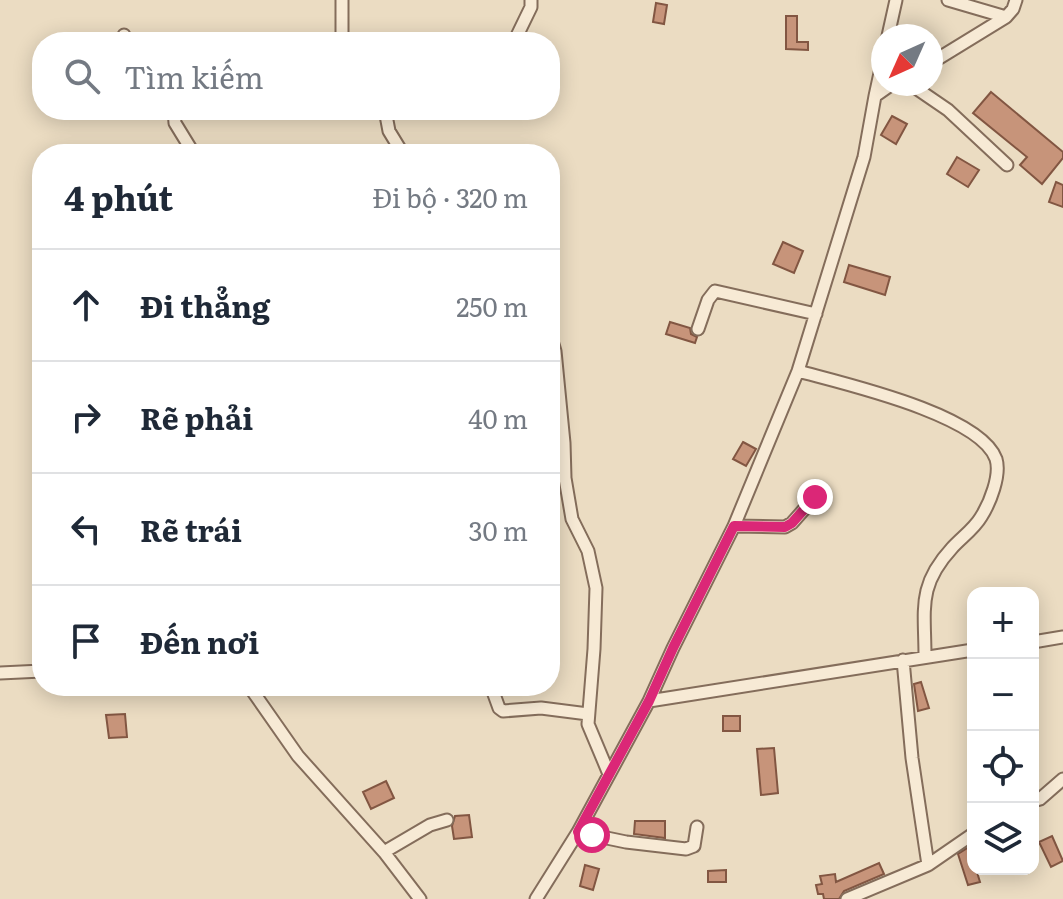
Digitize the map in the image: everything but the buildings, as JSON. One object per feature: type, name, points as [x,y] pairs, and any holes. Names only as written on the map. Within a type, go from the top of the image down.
[{"type":"street","points":[[342,0],[342,32]]},
{"type":"street","points":[[519,32],[531,7],[531,0]]},
{"type":"street","points":[[891,24],[896,0]]},
{"type":"street","points":[[948,0],[1006,17]]},
{"type":"street","points":[[943,56],[1006,17],[1016,0]]},
{"type":"street","points":[[536,899],[578,832],[649,701],[734,526],[798,371],[864,157],[875,96]]},
{"type":"street","points":[[928,96],[948,110],[1007,165]]},
{"type":"street","points":[[175,120],[188,144]]},
{"type":"street","points":[[387,120],[395,144]]},
{"type":"street","points":[[698,329],[708,300],[715,291],[816,314]]},
{"type":"street","points":[[798,371],[925,408],[957,425],[994,454],[997,475],[980,518],[929,579],[925,601],[925,657]]},
{"type":"street","points":[[560,400],[565,478],[572,519],[588,551],[596,588],[588,724],[609,774]]},
{"type":"street","points":[[734,526],[785,527],[815,497]]},
{"type":"street","points":[[1039,641],[1063,637]]},
{"type":"street","points":[[649,701],[967,651]]},
{"type":"street","points":[[903,660],[912,758],[928,865]]},
{"type":"street","points":[[0,673],[32,671]]},
{"type":"street","points":[[256,696],[298,756],[384,852],[420,899]]},
{"type":"street","points":[[495,696],[503,711],[541,708],[588,714]]},
{"type":"street","points":[[1039,799],[1063,779]]},
{"type":"street","points":[[384,852],[430,825],[447,820]]},
{"type":"street","points":[[578,832],[626,842],[686,849],[694,846],[697,827]]},
{"type":"street","points":[[847,899],[928,865],[967,838]]},
{"type":"route","points":[[592,835],[578,832],[649,701],[734,526],[785,527],[815,497]]}]
